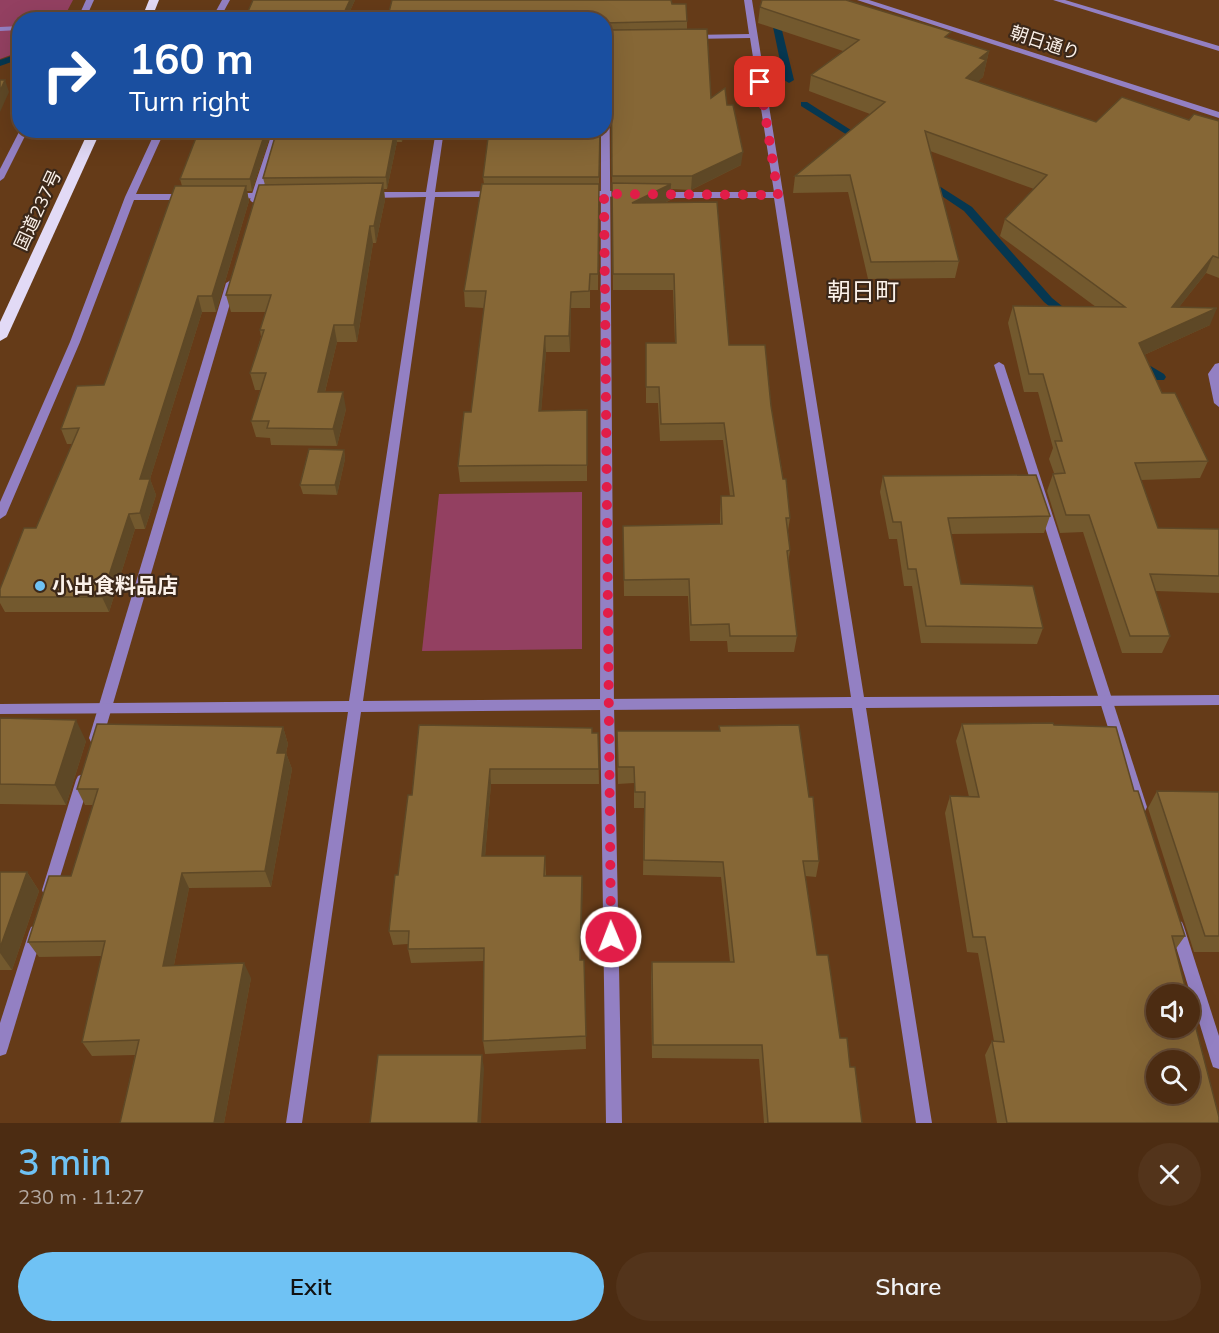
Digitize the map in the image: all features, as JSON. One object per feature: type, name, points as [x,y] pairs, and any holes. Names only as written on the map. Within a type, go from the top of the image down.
[{"type":"highway","name":"国道237号","points":[[0,338],[91,138]]},
{"type":"street","points":[[748,0],[924,1123]]},
{"type":"street","name":"朝日通り","points":[[861,0],[1219,115]]},
{"type":"street","points":[[1058,0],[1219,49]]},
{"type":"street","points":[[685,37],[753,36]]},
{"type":"street","points":[[612,38],[639,37]]},
{"type":"street","points":[[0,178],[20,138]]},
{"type":"street","points":[[0,515],[75,342],[130,197],[157,138]]},
{"type":"street","points":[[255,202],[275,138]]},
{"type":"street","points":[[294,1123],[439,138]]},
{"type":"street","points":[[604,138],[607,705],[614,1123]]},
{"type":"street","points":[[361,195],[500,194]]},
{"type":"street","points":[[569,194],[639,195]]},
{"type":"street","points":[[650,195],[778,195]]},
{"type":"street","points":[[130,197],[199,196]]},
{"type":"street","points":[[222,196],[255,202],[280,196]]},
{"type":"street","points":[[46,901],[106,708],[233,276]]},
{"type":"street","points":[[999,365],[1146,824]]},
{"type":"street","points":[[1219,366],[1213,374],[1219,403]]},
{"type":"street","points":[[0,709],[1219,700]]},
{"type":"street","points":[[1173,914],[1219,1061]]},
{"type":"street","points":[[0,1048],[39,924]]},
{"type":"shaded area","points":[[0,0],[73,0],[67,12],[12,12],[12,55],[0,59]]},
{"type":"shaded area","points":[[582,492],[582,649],[422,651],[439,494]]},
{"type":"building","points":[[253,0],[350,0],[344,12],[248,12]]},
{"type":"building","points":[[392,0],[671,0],[672,4],[686,4],[687,21],[612,23],[612,12],[389,12]]},
{"type":"building","points":[[762,0],[846,0],[951,32],[945,37],[989,51],[980,58],[986,60],[966,78],[1096,122],[1122,97],[1189,120],[1194,114],[1219,121],[1219,258],[1213,256],[1172,307],[1217,308],[1139,343],[1162,393],[1175,393],[1208,461],[1135,463],[1158,528],[1219,529],[1219,576],[1150,574],[1170,636],[1130,636],[1089,515],[1066,515],[1053,474],[1065,473],[1055,441],[1062,441],[1043,374],[1029,374],[1013,306],[1125,307],[1005,219],[1047,175],[925,131],[959,261],[871,262],[850,175],[795,176],[885,102],[811,75],[859,40],[760,7]]},
{"type":"building","points":[[707,29],[711,98],[725,88],[727,105],[733,105],[743,152],[692,176],[612,176],[612,30]]},
{"type":"building","points":[[0,80],[5,80],[0,91]]},
{"type":"building","points":[[196,138],[263,138],[250,179],[180,179]]},
{"type":"building","points":[[275,138],[393,138],[386,177],[263,178]]},
{"type":"building","points":[[488,138],[600,138],[599,177],[483,177]]},
{"type":"building","points":[[383,183],[374,226],[370,226],[354,325],[334,325],[318,392],[343,392],[333,429],[267,428],[269,421],[251,421],[266,373],[250,373],[264,330],[260,330],[271,295],[226,295],[259,185]]},
{"type":"building","points":[[612,183],[671,184],[632,203],[717,202],[729,345],[765,345],[771,406],[783,479],[786,479],[790,518],[786,518],[790,550],[787,551],[797,636],[730,636],[729,624],[691,625],[689,579],[624,580],[623,526],[722,524],[721,496],[734,496],[724,423],[661,424],[659,387],[646,387],[646,343],[676,343],[674,274],[613,274]]},
{"type":"building","points":[[482,184],[599,184],[598,274],[590,274],[589,291],[571,292],[569,336],[545,336],[539,411],[587,410],[587,465],[458,466],[464,412],[471,412],[486,291],[464,291]]},
{"type":"building","points":[[175,186],[246,186],[212,296],[198,296],[140,479],[150,479],[140,513],[129,514],[102,597],[0,597],[0,589],[24,528],[36,528],[79,428],[61,429],[77,386],[104,385]]},
{"type":"building","points":[[309,449],[344,450],[335,485],[300,485]]},
{"type":"building","points":[[1036,475],[1050,516],[948,518],[961,584],[1033,586],[1043,628],[926,626],[916,569],[908,569],[901,522],[893,522],[883,476]]},
{"type":"building","points":[[0,718],[76,720],[55,785],[0,784]]},
{"type":"building","points":[[1053,723],[1054,725],[1116,727],[1134,791],[1138,791],[1185,936],[1172,936],[1184,984],[1146,984],[1146,1038],[1199,1038],[1219,1123],[1007,1123],[992,1041],[1004,1042],[985,937],[973,937],[950,796],[979,797],[962,724]]},
{"type":"building","points":[[97,724],[283,727],[277,753],[286,753],[265,871],[182,873],[163,966],[244,963],[214,1123],[120,1123],[139,1040],[82,1042],[105,941],[28,942],[49,876],[71,876],[98,789],[77,789]]},
{"type":"building","points":[[419,725],[592,728],[592,733],[598,733],[599,769],[490,769],[482,856],[545,856],[544,876],[582,876],[580,960],[584,960],[586,1036],[483,1041],[484,948],[408,949],[409,931],[389,931],[395,875],[398,875],[408,795],[412,795]]},
{"type":"building","points":[[799,725],[809,797],[813,797],[819,861],[803,861],[817,955],[828,955],[840,1038],[847,1038],[850,1067],[855,1067],[862,1123],[768,1123],[762,1045],[653,1045],[652,962],[734,962],[723,862],[644,860],[645,792],[635,792],[634,767],[618,767],[617,731],[720,731],[719,726]]},
{"type":"building","points":[[1157,791],[1219,792],[1219,936],[1205,936]]},
{"type":"building","points":[[0,872],[27,872],[0,948]]},
{"type":"building","points":[[378,1055],[482,1055],[478,1123],[370,1123]]},
{"type":"waterway","points":[[776,22],[789,80]]},
{"type":"waterway","points":[[0,63],[12,59]]},
{"type":"waterway","points":[[804,104],[863,141]]},
{"type":"waterway","points":[[925,180],[968,209],[1048,300],[1069,317]]},
{"type":"waterway","points":[[1137,362],[1160,377]]},
{"type":"place","name":"小出食料品店","points":[[40,586]]},
{"type":"district","name":"朝日町","points":[[863,292]]},
{"type":"route","points":[[611,937],[607,705],[604,194],[778,195],[760,82]]}]
